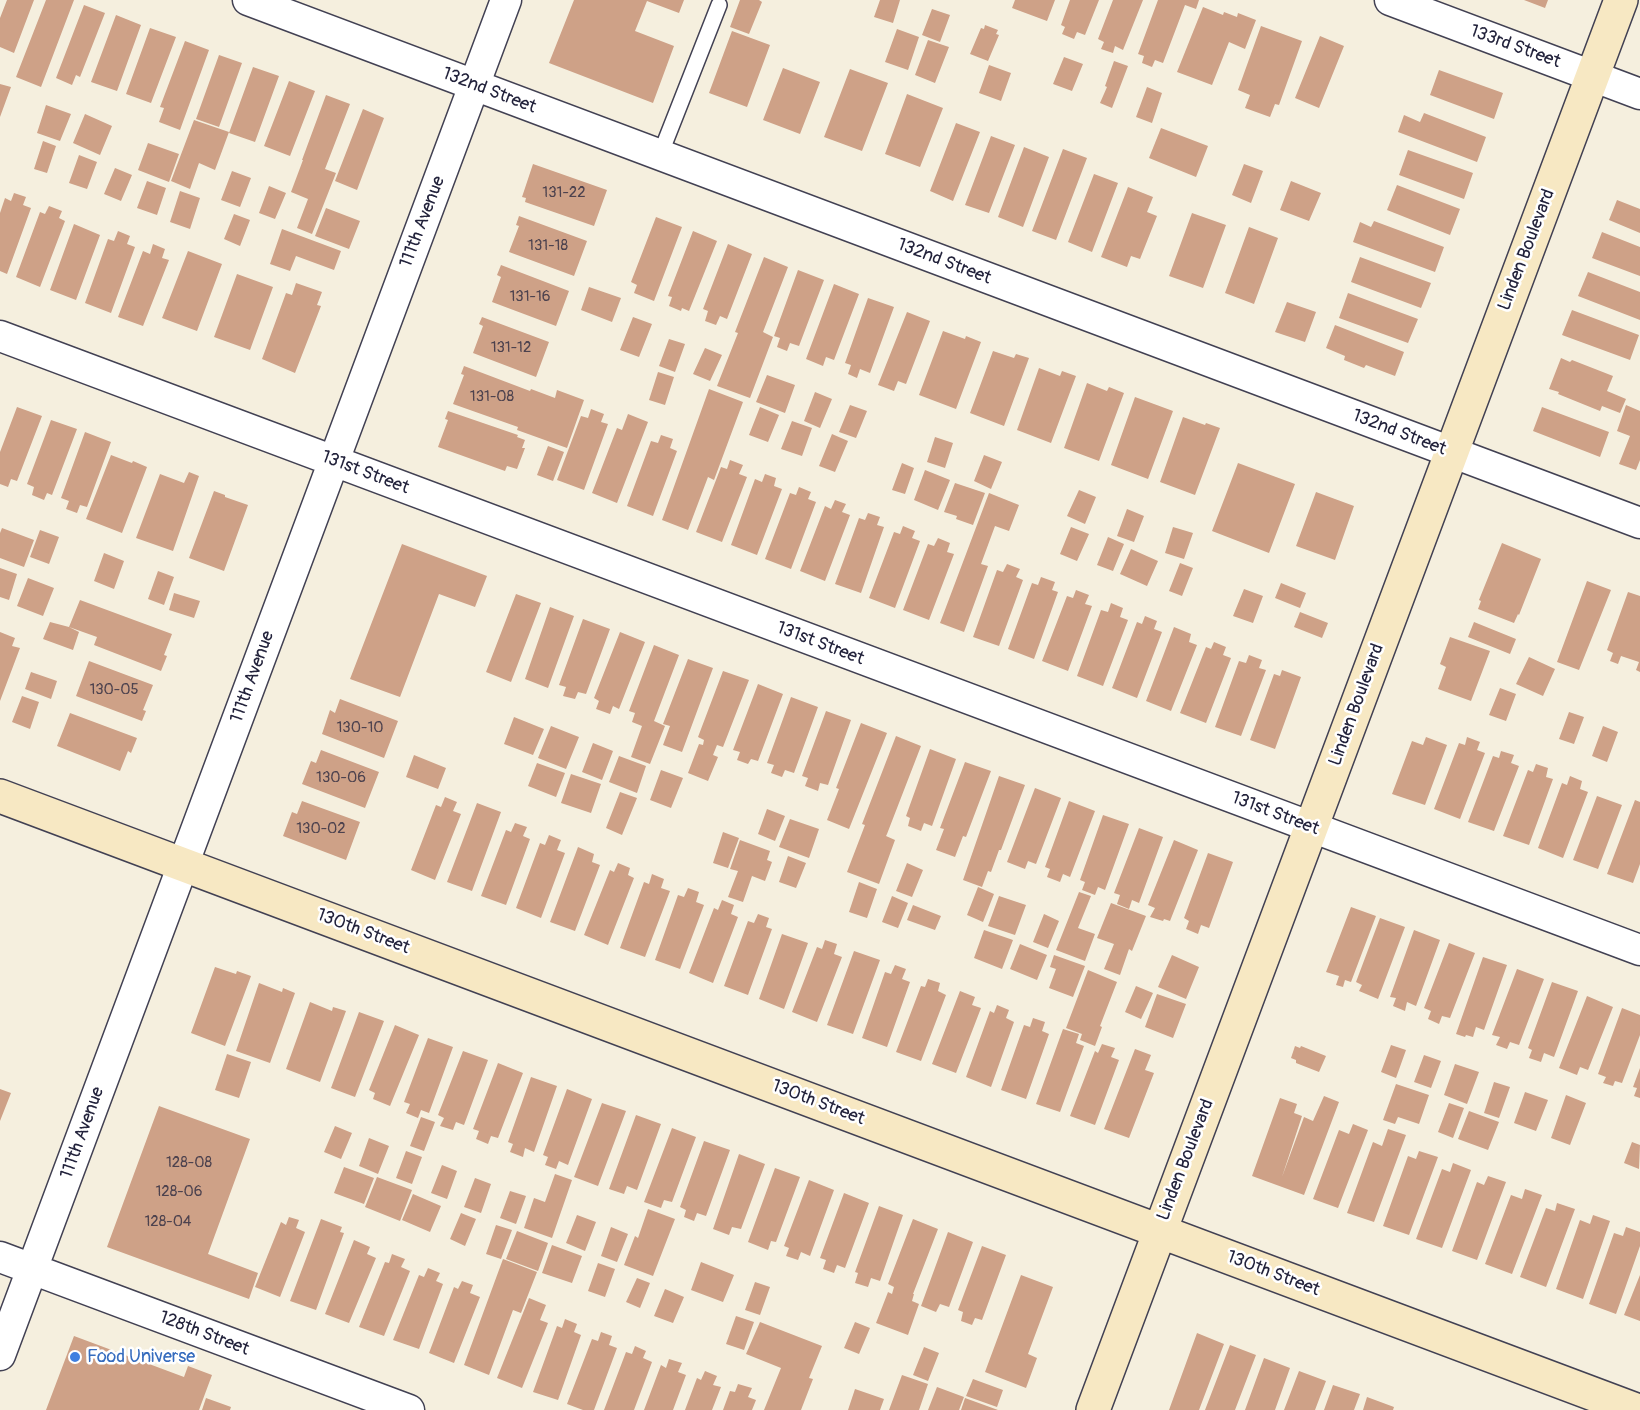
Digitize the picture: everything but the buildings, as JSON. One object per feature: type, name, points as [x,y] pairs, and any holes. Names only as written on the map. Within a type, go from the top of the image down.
[{"type":"street","name":"132nd Street","points":[[248,0],[1640,523]]},
{"type":"street","name":"111th Avenue","points":[[0,1355],[506,0]]},
{"type":"street","name":"133rd Street","points":[[1390,0],[1640,94]]},
{"type":"street","name":"Linden Boulevard","points":[[1093,1410],[1621,0]]},
{"type":"street","name":"131st Street","points":[[0,336],[1640,950]]},
{"type":"street","name":"130th Street","points":[[0,796],[1636,1410]]},
{"type":"street","name":"128th Street","points":[[0,1257],[409,1410]]},
{"type":"lane","points":[[660,155],[719,4]]},
{"type":"place","name":"Food Universe","points":[[75,1357]]}]
